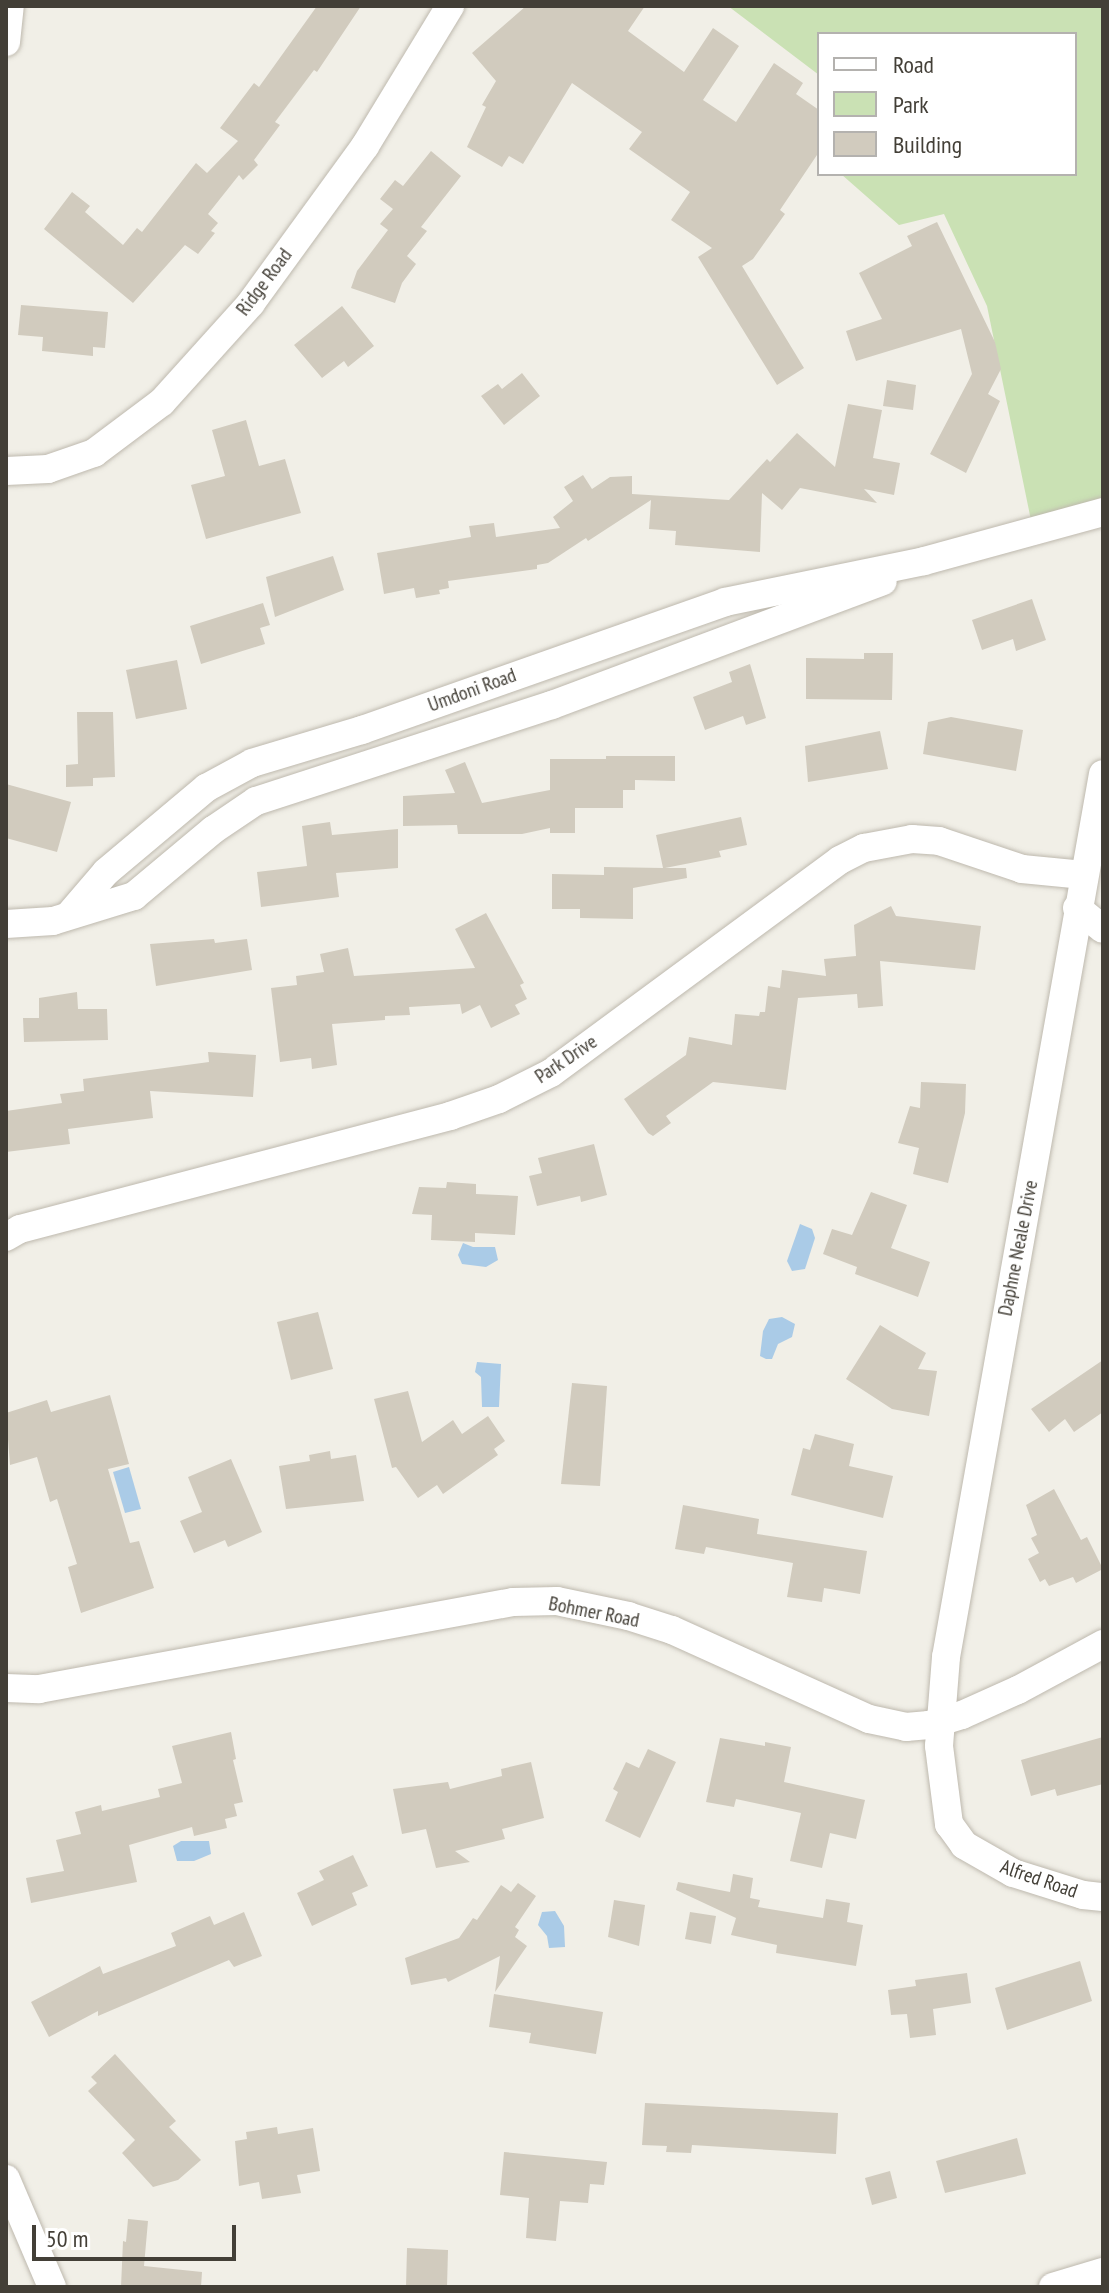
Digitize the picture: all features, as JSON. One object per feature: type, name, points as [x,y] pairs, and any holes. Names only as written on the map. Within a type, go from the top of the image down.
[{"type":"street","points":[[6,42],[10,6]]},
{"type":"street","name":"Ridge Road","points":[[6,471],[48,469],[94,453],[162,402],[251,303],[365,146],[450,6]]},
{"type":"street","name":"Umdoni Road","points":[[70,914],[106,872],[206,788],[252,763],[362,730],[725,602],[924,561],[1103,512]]},
{"type":"street","name":"Umdoni Road","points":[[6,924],[53,921],[134,896],[226,821],[256,801],[552,705],[831,603],[924,561]]},
{"type":"street","name":"Daphne Neale Drive","points":[[940,1722],[946,1657],[1103,774]]},
{"type":"street","name":"Park Drive","points":[[6,1237],[20,1229],[450,1116],[499,1099],[551,1073],[840,860],[864,848],[912,839],[939,841],[1022,869],[1084,875]]},
{"type":"street","points":[[1077,908],[1103,929]]},
{"type":"street","name":"Bohmer Road","points":[[6,1688],[39,1689],[513,1602],[557,1601],[628,1616],[672,1630],[869,1719],[906,1727],[940,1722],[1018,1690],[1103,1644]]},
{"type":"street","name":"Alfred Road","points":[[940,1722],[939,1746],[949,1824],[964,1845],[1013,1873],[1083,1895],[1103,1897]]},
{"type":"street","points":[[6,2179],[52,2287]]},
{"type":"street","points":[[1053,2287],[1103,2272]]},
{"type":"green space","points":[[728,6],[1103,6],[1103,510],[1033,530],[987,306],[944,214],[899,225],[843,176],[1077,176],[1077,32],[817,32],[817,73]]},
{"type":"water","points":[[800,1224],[812,1229],[815,1238],[805,1269],[792,1271],[787,1261]]},
{"type":"water","points":[[463,1243],[473,1247],[495,1247],[498,1260],[486,1267],[462,1264],[458,1255]]},
{"type":"water","points":[[782,1317],[795,1324],[792,1337],[778,1344],[772,1359],[766,1359],[760,1356],[763,1331],[769,1319]]},
{"type":"water","points":[[477,1362],[501,1364],[499,1407],[482,1407],[481,1377],[475,1372]]},
{"type":"water","points":[[129,1467],[141,1509],[125,1513],[113,1472]]},
{"type":"water","points":[[181,1841],[209,1841],[211,1854],[194,1861],[177,1861],[173,1846]]},
{"type":"water","points":[[555,1911],[564,1926],[565,1947],[549,1948],[547,1936],[538,1925],[542,1912]]},
{"type":"building","points":[[317,6],[361,6],[317,72],[314,70],[275,122],[280,125],[254,160],[258,165],[243,180],[239,175],[208,214],[218,223],[211,231],[215,233],[198,254],[185,245],[133,303],[44,229],[72,192],[90,206],[85,212],[123,245],[137,228],[142,232],[196,163],[207,173],[238,141],[220,128],[254,83],[259,87]]},
{"type":"building","points":[[526,6],[645,6],[628,31],[684,72],[713,28],[739,46],[703,100],[736,122],[774,63],[803,83],[796,94],[817,109],[817,155],[780,210],[785,214],[753,259],[742,266],[804,368],[777,385],[698,257],[712,248],[671,220],[690,192],[629,149],[642,132],[572,83],[523,164],[509,156],[502,167],[467,147],[486,107],[482,105],[496,81],[472,53]]},
{"type":"building","points":[[431,151],[461,176],[421,227],[427,231],[407,256],[416,264],[402,283],[395,303],[351,288],[357,271],[388,230],[380,224],[393,209],[380,199],[395,180],[403,186]]},
{"type":"building","points":[[937,222],[995,342],[1001,369],[988,394],[1000,401],[966,473],[930,454],[972,374],[961,329],[856,361],[846,331],[882,319],[859,273],[912,246],[907,236]]},
{"type":"building","points":[[21,305],[108,312],[105,348],[93,347],[93,356],[42,351],[43,337],[18,335]]},
{"type":"building","points":[[342,306],[374,346],[348,367],[344,361],[322,378],[294,345]]},
{"type":"building","points":[[522,373],[540,396],[504,425],[481,396],[498,384],[502,389]]},
{"type":"building","points":[[887,380],[916,385],[913,410],[883,406]]},
{"type":"building","points":[[848,404],[882,410],[873,458],[900,463],[894,495],[864,489],[877,503],[800,488],[782,510],[762,493],[760,552],[675,545],[676,531],[649,529],[651,500],[588,541],[586,538],[548,563],[537,565],[537,569],[448,581],[449,588],[439,590],[440,594],[416,598],[414,588],[384,594],[377,553],[471,537],[469,526],[494,523],[496,537],[560,528],[553,517],[573,501],[564,487],[583,475],[592,489],[610,477],[632,476],[632,494],[729,500],[767,459],[770,462],[797,433],[835,467]]},
{"type":"building","points":[[246,420],[259,466],[285,459],[301,513],[206,539],[191,485],[225,476],[212,430]]},
{"type":"building","points":[[333,556],[344,590],[275,617],[266,577]]},
{"type":"building","points":[[1032,599],[1046,640],[1016,651],[1013,639],[982,650],[972,620]]},
{"type":"building","points":[[263,603],[270,625],[260,628],[265,644],[201,664],[190,626]]},
{"type":"building","points":[[864,653],[893,653],[892,700],[806,699],[806,658],[864,659]]},
{"type":"building","points":[[177,660],[187,709],[136,719],[126,670]]},
{"type":"building","points":[[750,664],[766,718],[746,725],[743,716],[705,730],[693,697],[732,682],[729,672]]},
{"type":"building","points":[[77,712],[113,712],[115,777],[93,778],[93,786],[66,787],[66,765],[78,764]]},
{"type":"building","points":[[951,717],[1023,730],[1016,771],[923,754],[928,722]]},
{"type":"building","points":[[880,731],[888,769],[808,782],[805,746]]},
{"type":"building","points":[[606,756],[675,756],[675,781],[635,780],[635,790],[623,790],[623,808],[575,808],[575,833],[550,833],[550,828],[522,834],[458,834],[457,825],[403,826],[403,796],[455,793],[445,770],[465,762],[482,803],[550,790],[550,759],[606,759]]},
{"type":"building","points":[[6,784],[71,802],[57,852],[6,838]]},
{"type":"building","points":[[741,817],[747,845],[719,851],[721,857],[665,868],[686,868],[687,878],[633,888],[633,919],[580,918],[580,909],[552,909],[552,874],[604,875],[604,867],[663,868],[656,835]]},
{"type":"building","points":[[330,822],[332,835],[398,829],[398,868],[336,873],[339,897],[261,907],[257,872],[307,866],[302,826]]},
{"type":"building","points":[[891,906],[896,916],[981,926],[975,970],[880,961],[883,1006],[858,1008],[857,994],[798,998],[786,1090],[713,1082],[666,1116],[671,1123],[653,1136],[648,1133],[624,1099],[686,1055],[689,1037],[732,1045],[735,1014],[759,1016],[760,1012],[765,1012],[768,986],[780,988],[782,970],[826,976],[824,959],[856,956],[854,925]]},
{"type":"building","points":[[486,913],[524,983],[520,985],[527,999],[515,1005],[520,1014],[491,1028],[480,1005],[462,1014],[460,1004],[409,1007],[410,1015],[332,1024],[337,1065],[312,1069],[311,1058],[280,1062],[271,988],[297,985],[296,976],[324,972],[320,954],[348,948],[354,976],[475,968],[455,929]]},
{"type":"building","points":[[214,939],[215,943],[247,939],[252,970],[156,986],[150,944]]},
{"type":"building","points":[[77,992],[78,1009],[107,1009],[108,1040],[24,1042],[23,1018],[39,1018],[39,998]]},
{"type":"building","points":[[208,1052],[256,1055],[253,1097],[150,1091],[153,1118],[68,1129],[70,1144],[6,1152],[6,1111],[62,1103],[60,1094],[84,1091],[83,1079],[209,1062]]},
{"type":"building","points":[[921,1082],[966,1084],[965,1113],[948,1183],[913,1174],[919,1148],[898,1143],[910,1106],[920,1108]]},
{"type":"building","points":[[594,1144],[607,1195],[581,1202],[580,1196],[537,1206],[529,1176],[542,1173],[538,1158]]},
{"type":"building","points":[[447,1182],[476,1184],[476,1194],[518,1196],[515,1235],[475,1233],[475,1242],[431,1240],[432,1215],[412,1214],[419,1187],[446,1188]]},
{"type":"building","points":[[871,1192],[907,1205],[891,1248],[930,1262],[918,1297],[855,1274],[857,1267],[823,1254],[832,1229],[852,1235]]},
{"type":"building","points":[[318,1312],[333,1369],[291,1380],[277,1322]]},
{"type":"building","points":[[880,1325],[926,1353],[918,1369],[937,1371],[929,1416],[892,1409],[846,1379]]},
{"type":"building","points":[[1103,1360],[1103,1412],[1074,1432],[1065,1419],[1049,1432],[1031,1409]]},
{"type":"building","points":[[572,1383],[607,1386],[600,1486],[561,1484]]},
{"type":"building","points":[[408,1391],[422,1442],[453,1420],[462,1434],[488,1416],[505,1441],[494,1449],[498,1455],[443,1494],[437,1485],[418,1498],[396,1467],[392,1468],[374,1399]]},
{"type":"building","points":[[110,1395],[129,1464],[108,1469],[130,1543],[139,1541],[154,1588],[81,1613],[68,1567],[77,1564],[57,1499],[50,1502],[37,1457],[10,1465],[6,1413],[47,1400],[51,1412]]},
{"type":"building","points":[[815,1434],[854,1444],[849,1466],[893,1476],[883,1518],[791,1495],[803,1448],[810,1450]]},
{"type":"building","points":[[330,1451],[331,1459],[356,1455],[364,1501],[286,1509],[279,1466],[310,1461],[309,1455]]},
{"type":"building","points":[[231,1459],[262,1532],[228,1547],[225,1540],[194,1553],[180,1521],[202,1512],[188,1477]]},
{"type":"building","points":[[1054,1489],[1081,1540],[1087,1537],[1103,1569],[1076,1583],[1073,1577],[1049,1586],[1045,1579],[1040,1582],[1028,1559],[1039,1553],[1031,1538],[1037,1535],[1026,1505]]},
{"type":"building","points":[[683,1505],[759,1519],[757,1534],[867,1551],[860,1594],[824,1588],[822,1602],[787,1597],[793,1563],[706,1547],[704,1554],[675,1549]]},
{"type":"building","points":[[231,1732],[236,1759],[233,1760],[243,1802],[234,1804],[237,1816],[225,1819],[227,1828],[194,1836],[192,1827],[129,1845],[137,1882],[31,1903],[26,1878],[64,1871],[56,1840],[81,1834],[75,1812],[101,1805],[102,1811],[160,1797],[158,1789],[182,1783],[172,1746]]},
{"type":"building","points":[[1103,1737],[1103,1784],[1057,1796],[1055,1789],[1031,1796],[1021,1760]]},
{"type":"building","points":[[720,1738],[791,1747],[784,1782],[865,1800],[856,1839],[830,1833],[822,1868],[790,1861],[801,1813],[736,1799],[734,1807],[706,1802]]},
{"type":"building","points":[[648,1749],[676,1762],[640,1838],[605,1821],[618,1792],[613,1789],[626,1762],[639,1768]]},
{"type":"building","points":[[531,1762],[544,1818],[502,1829],[505,1839],[455,1851],[470,1862],[436,1868],[426,1829],[402,1834],[393,1789],[448,1782],[450,1789],[502,1776],[501,1769]]},
{"type":"building","points":[[353,1855],[368,1886],[352,1893],[357,1905],[312,1926],[297,1893],[324,1880],[319,1871]]},
{"type":"building","points":[[733,1874],[753,1878],[750,1898],[760,1900],[758,1907],[823,1918],[826,1899],[850,1903],[847,1922],[863,1925],[856,1966],[776,1953],[777,1945],[731,1935],[736,1918],[676,1890],[678,1882],[730,1892]]},
{"type":"building","points":[[518,1883],[536,1896],[515,1927],[519,1930],[515,1937],[527,1946],[495,1992],[500,1956],[448,1982],[446,1978],[411,1985],[405,1958],[459,1938],[473,1918],[477,1920],[501,1885],[511,1892]]},
{"type":"building","points":[[614,1900],[645,1905],[639,1946],[608,1937]]},
{"type":"building","points":[[244,1912],[262,1956],[234,1967],[229,1960],[98,2016],[98,2011],[49,2037],[31,2002],[100,1966],[103,1974],[176,1946],[171,1933],[210,1916],[214,1925]]},
{"type":"building","points":[[690,1912],[716,1916],[711,1944],[685,1939]]},
{"type":"building","points":[[1080,1961],[1092,2001],[1007,2030],[995,1988]]},
{"type":"building","points":[[967,1973],[971,2003],[933,2009],[936,2035],[910,2038],[907,2014],[891,2015],[888,1990],[916,1986],[915,1980]]},
{"type":"building","points":[[494,1994],[603,2012],[596,2054],[529,2043],[531,2033],[489,2027]]},
{"type":"building","points":[[115,2054],[176,2121],[169,2127],[201,2160],[178,2180],[153,2187],[122,2153],[135,2140],[88,2091],[97,2083],[91,2077]]},
{"type":"building","points":[[645,2103],[838,2113],[836,2154],[692,2145],[691,2153],[666,2152],[667,2146],[642,2145]]},
{"type":"building","points":[[277,2127],[278,2134],[313,2128],[320,2171],[297,2175],[301,2193],[262,2199],[259,2182],[239,2186],[235,2141],[247,2139],[246,2132]]},
{"type":"building","points":[[1017,2138],[1026,2174],[945,2193],[936,2161]]},
{"type":"building","points":[[504,2152],[607,2162],[604,2185],[590,2184],[588,2203],[560,2201],[556,2241],[526,2238],[529,2198],[500,2195]]},
{"type":"building","points":[[890,2171],[897,2198],[872,2205],[865,2178]]},
{"type":"building","points":[[128,2219],[148,2221],[144,2266],[202,2272],[201,2287],[121,2287],[123,2241],[126,2242]]},
{"type":"building","points":[[407,2248],[448,2250],[447,2287],[406,2287]]}]
